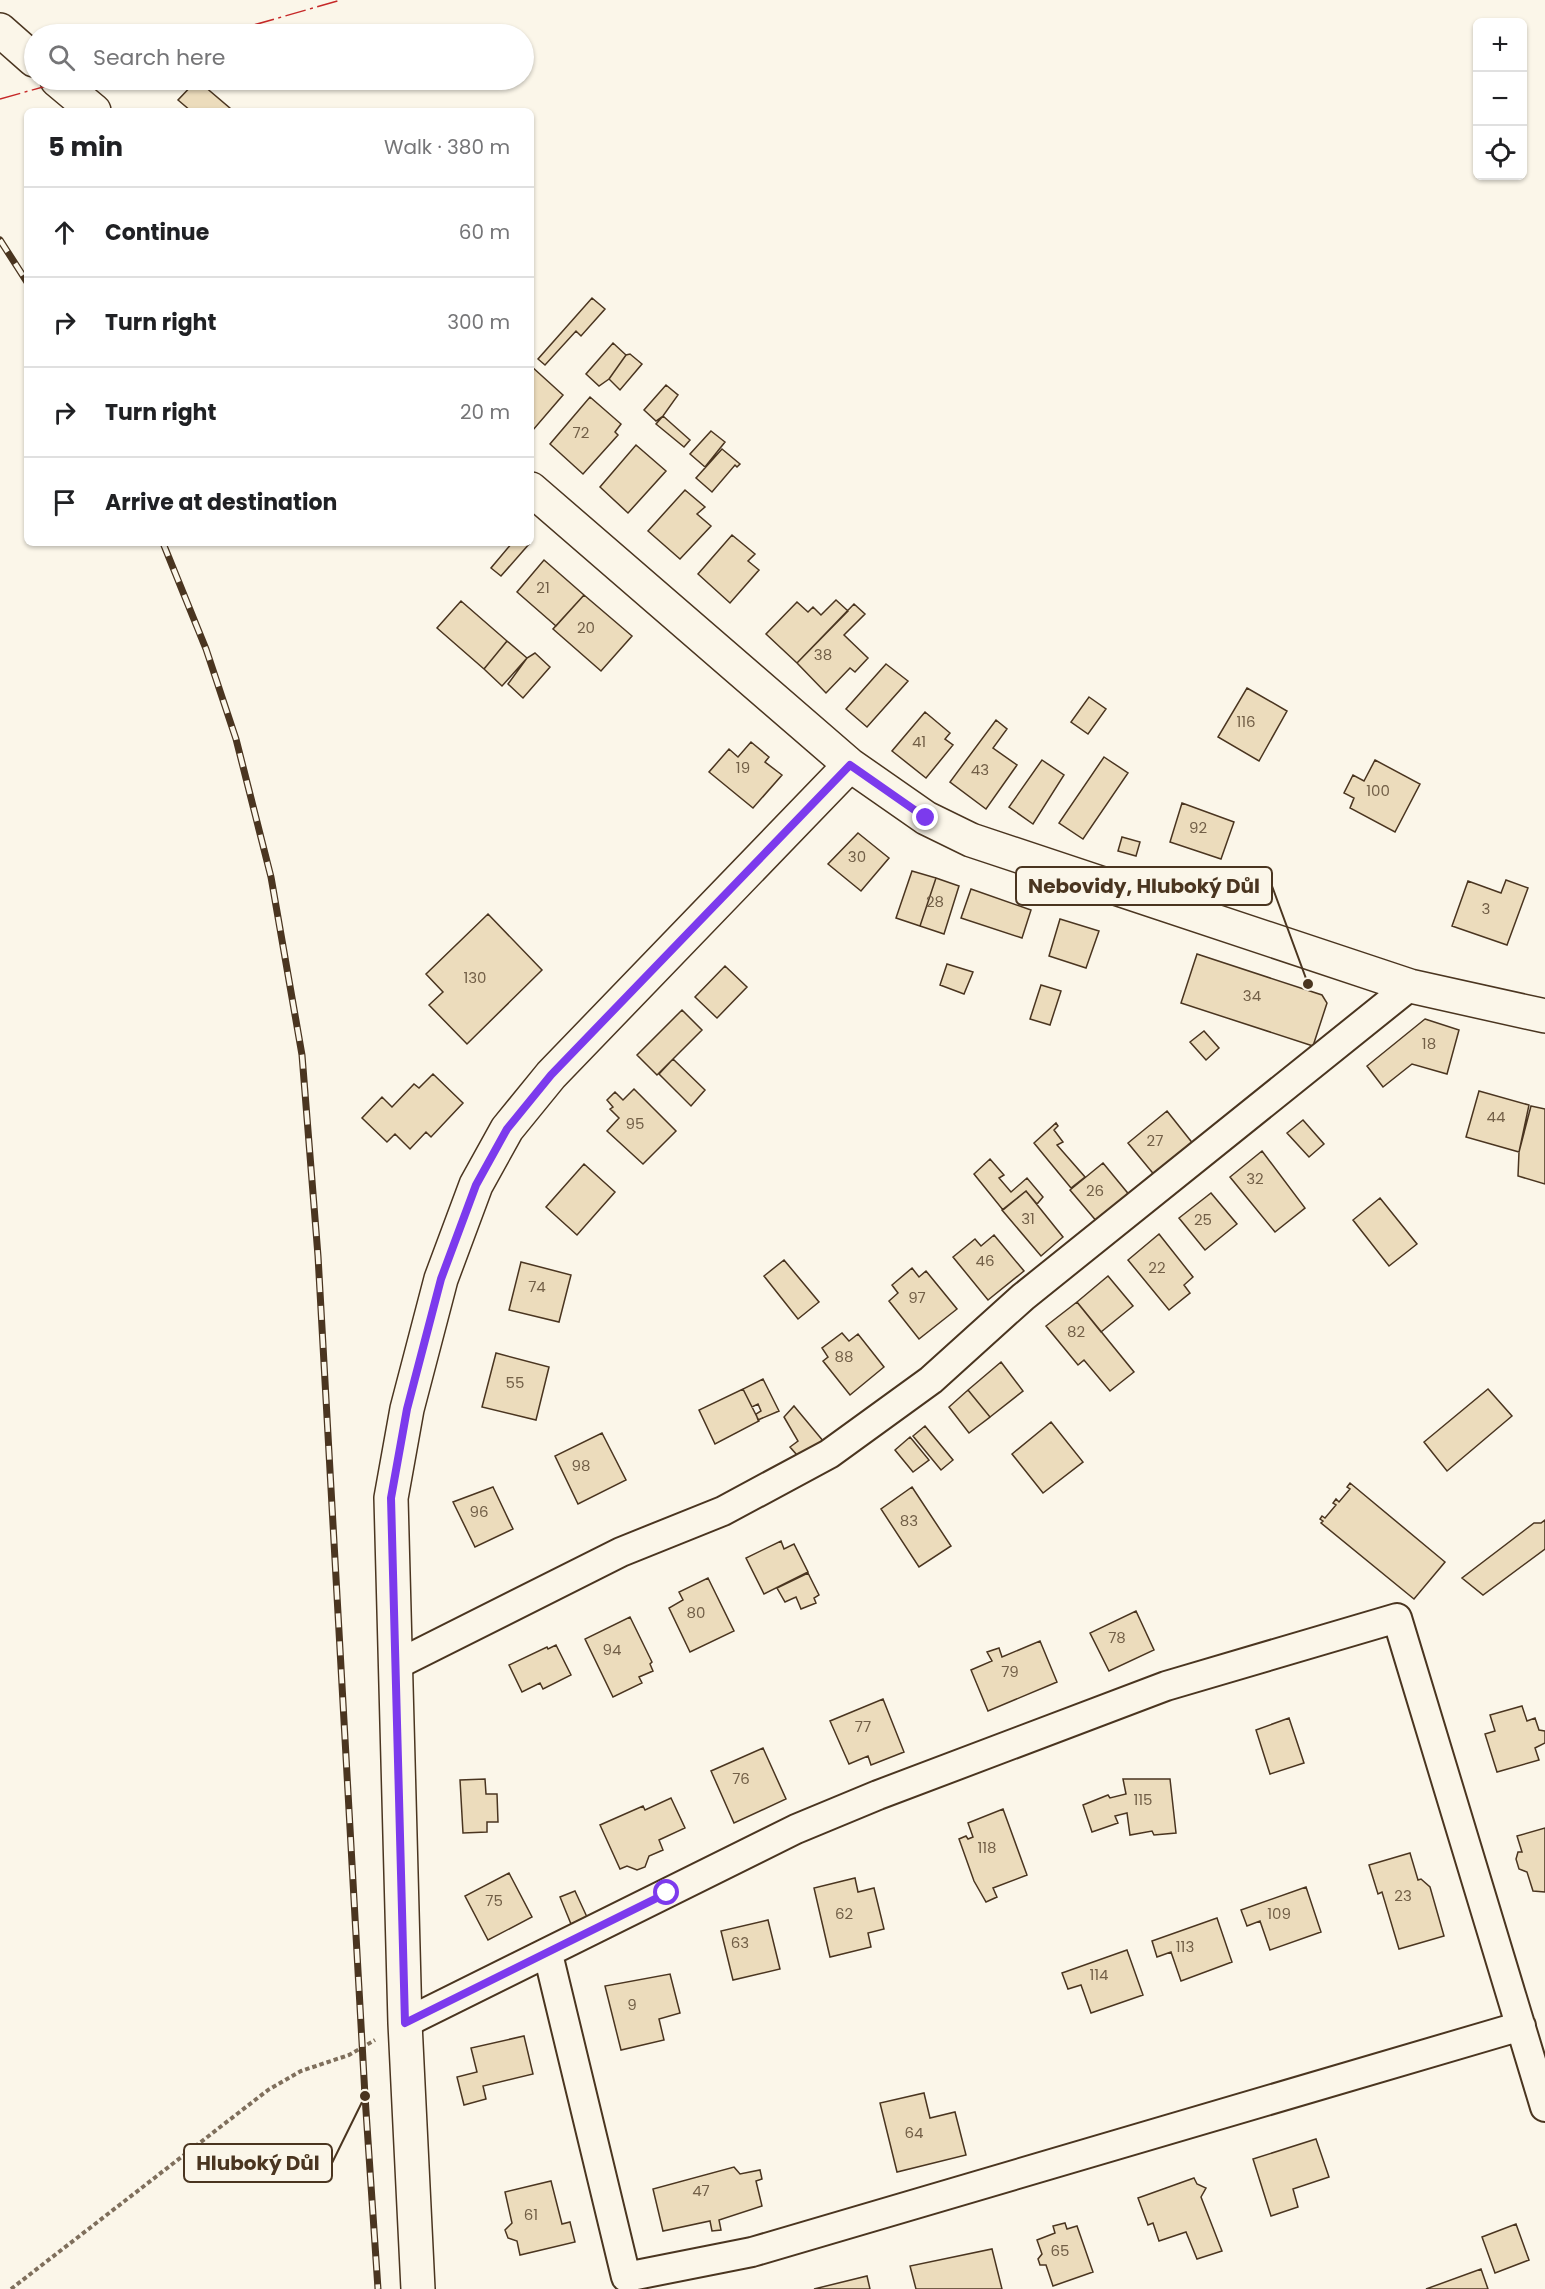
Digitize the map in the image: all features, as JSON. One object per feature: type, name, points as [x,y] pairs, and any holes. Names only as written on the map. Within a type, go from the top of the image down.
[{"type":"street","points":[[0,30],[24,51]]},
{"type":"street","points":[[69,90],[90,108]]},
{"type":"street","points":[[534,492],[850,765],[926,818],[971,840],[1410,986],[1545,1016]]},
{"type":"street","points":[[418,2289],[405,2023],[391,1498],[407,1409],[441,1279],[476,1185],[507,1129],[551,1075],[850,765]]},
{"type":"street","points":[[394,1666],[621,1552],[723,1511],[829,1454],[932,1380],[1023,1297],[1410,986]]},
{"type":"street","points":[[405,2023],[796,1829],[888,1791],[1166,1686],[1397,1618],[1545,2107]]},
{"type":"street","points":[[548,1954],[628,2283],[752,2252],[1521,2026]]},
{"type":"path","points":[[11,2289],[268,2090],[301,2071],[349,2055],[405,2023]]},
{"type":"building","points":[[188,90],[209,90],[230,108],[187,108],[178,100]]},
{"type":"building","points":[[592,298],[605,309],[581,336],[576,331],[545,365],[538,359]]},
{"type":"building","points":[[613,343],[626,355],[609,379],[599,386],[586,374]]},
{"type":"building","points":[[630,354],[642,364],[620,390],[609,379],[626,355]]},
{"type":"building","points":[[534,369],[563,395],[534,429]]},
{"type":"building","points":[[666,385],[678,395],[663,416],[656,421],[644,410]]},
{"type":"building","points":[[590,397],[621,424],[615,432],[618,435],[583,474],[550,444]]},
{"type":"building","points":[[663,416],[690,440],[684,447],[656,424]]},
{"type":"building","points":[[711,431],[725,442],[705,467],[690,454]]},
{"type":"building","points":[[636,445],[666,471],[628,513],[600,487]]},
{"type":"building","points":[[722,449],[740,464],[737,467],[735,465],[712,492],[696,478]]},
{"type":"building","points":[[685,490],[705,507],[697,514],[711,526],[680,559],[648,531]]},
{"type":"building","points":[[732,535],[755,554],[748,561],[759,570],[730,603],[698,574]]},
{"type":"building","points":[[509,546],[527,546],[501,576],[491,568]]},
{"type":"building","points":[[544,560],[584,595],[556,626],[517,592]]},
{"type":"building","points":[[584,595],[632,636],[601,671],[553,629]]},
{"type":"building","points":[[836,600],[848,611],[797,663],[766,634],[797,602],[808,612],[813,607],[821,615]]},
{"type":"building","points":[[461,601],[507,641],[484,669],[437,628]]},
{"type":"building","points":[[854,604],[865,614],[844,635],[868,658],[855,672],[850,668],[826,693],[797,663]]},
{"type":"building","points":[[507,641],[527,658],[502,686],[484,669]]},
{"type":"building","points":[[535,653],[550,667],[523,698],[508,684],[527,658]]},
{"type":"building","points":[[886,664],[908,681],[867,727],[846,709]]},
{"type":"building","points":[[1247,688],[1287,711],[1259,761],[1218,737]]},
{"type":"building","points":[[1089,697],[1106,709],[1088,734],[1071,722]]},
{"type":"building","points":[[925,712],[950,733],[945,739],[953,745],[926,778],[892,751]]},
{"type":"building","points":[[996,720],[1007,729],[993,748],[1017,765],[986,809],[950,782]]},
{"type":"building","points":[[751,742],[769,757],[765,762],[782,775],[753,808],[709,772],[729,749],[738,757]]},
{"type":"building","points":[[1104,757],[1128,773],[1083,839],[1059,823]]},
{"type":"building","points":[[1042,760],[1064,775],[1033,824],[1009,807]]},
{"type":"building","points":[[1375,760],[1420,784],[1395,832],[1350,808],[1354,798],[1344,793],[1353,775],[1364,781]]},
{"type":"building","points":[[1182,803],[1234,822],[1221,859],[1170,842]]},
{"type":"building","points":[[858,833],[889,858],[861,891],[828,864]]},
{"type":"building","points":[[1122,837],[1140,842],[1136,856],[1118,851]]},
{"type":"building","points":[[912,871],[936,878],[920,926],[896,918]]},
{"type":"building","points":[[936,878],[959,886],[944,934],[920,926]]},
{"type":"building","points":[[1506,880],[1528,888],[1507,945],[1452,926],[1468,881],[1501,893]]},
{"type":"building","points":[[971,889],[1031,910],[1022,938],[961,918]]},
{"type":"building","points":[[488,914],[542,970],[467,1044],[429,1005],[443,992],[426,974]]},
{"type":"building","points":[[1060,919],[1099,931],[1086,968],[1049,956]]},
{"type":"building","points":[[1197,954],[1322,995],[1327,1003],[1313,1046],[1181,1003]]},
{"type":"building","points":[[947,964],[973,972],[964,994],[940,985]]},
{"type":"building","points":[[725,966],[747,987],[717,1018],[695,997]]},
{"type":"building","points":[[1041,985],[1061,991],[1050,1025],[1030,1019]]},
{"type":"building","points":[[682,1010],[702,1030],[657,1075],[637,1055]]},
{"type":"building","points":[[1425,1019],[1459,1030],[1447,1074],[1412,1064],[1383,1087],[1367,1066]]},
{"type":"building","points":[[1204,1031],[1219,1048],[1206,1060],[1190,1042]]},
{"type":"building","points":[[673,1059],[705,1090],[691,1106],[659,1074]]},
{"type":"building","points":[[433,1074],[463,1103],[431,1137],[426,1132],[410,1149],[395,1134],[387,1142],[362,1118],[382,1097],[392,1107],[414,1084],[419,1088]]},
{"type":"building","points":[[634,1089],[676,1131],[643,1164],[607,1131],[619,1118],[610,1109],[613,1107],[607,1100],[615,1092],[623,1100]]},
{"type":"building","points":[[1479,1091],[1529,1105],[1519,1152],[1466,1137]]},
{"type":"building","points":[[1531,1106],[1545,1109],[1545,1184],[1518,1176],[1519,1152]]},
{"type":"building","points":[[1167,1111],[1194,1145],[1156,1177],[1128,1143]]},
{"type":"building","points":[[1303,1120],[1324,1144],[1309,1157],[1287,1133]]},
{"type":"building","points":[[1056,1123],[1058,1126],[1054,1130],[1063,1142],[1057,1145],[1085,1177],[1071,1188],[1034,1143]]},
{"type":"building","points":[[1262,1151],[1305,1208],[1275,1232],[1230,1177]]},
{"type":"building","points":[[990,1159],[1004,1175],[999,1178],[1011,1192],[1027,1178],[1043,1197],[1037,1204],[1026,1191],[1003,1210],[974,1174]]},
{"type":"building","points":[[1103,1163],[1131,1197],[1098,1223],[1070,1190]]},
{"type":"building","points":[[584,1164],[615,1192],[577,1235],[546,1207]]},
{"type":"building","points":[[1026,1191],[1063,1237],[1041,1256],[1002,1210]]},
{"type":"building","points":[[1211,1193],[1237,1224],[1205,1250],[1179,1218]]},
{"type":"building","points":[[1380,1198],[1417,1244],[1389,1266],[1353,1220]]},
{"type":"building","points":[[1159,1234],[1193,1277],[1184,1285],[1190,1293],[1169,1310],[1128,1260]]},
{"type":"building","points":[[994,1235],[1024,1271],[988,1300],[953,1257],[975,1239],[981,1246]]},
{"type":"building","points":[[784,1260],[819,1302],[798,1319],[764,1276]]},
{"type":"building","points":[[521,1262],[571,1275],[559,1322],[509,1310]]},
{"type":"building","points":[[912,1268],[919,1277],[926,1271],[957,1309],[919,1339],[889,1301],[898,1293],[892,1285]]},
{"type":"building","points":[[1108,1276],[1133,1306],[1101,1332],[1077,1302]]},
{"type":"building","points":[[1077,1302],[1134,1372],[1110,1391],[1084,1360],[1078,1365],[1046,1326]]},
{"type":"building","points":[[842,1333],[849,1341],[858,1334],[884,1367],[850,1395],[823,1361],[828,1357],[822,1348]]},
{"type":"building","points":[[496,1353],[549,1367],[536,1420],[482,1407]]},
{"type":"building","points":[[1001,1362],[1023,1391],[990,1417],[968,1390]]},
{"type":"building","points":[[763,1379],[779,1411],[758,1420],[756,1414],[761,1411],[758,1404],[752,1407],[743,1389]]},
{"type":"building","points":[[743,1389],[759,1421],[715,1444],[699,1410]]},
{"type":"building","points":[[1488,1389],[1512,1416],[1447,1471],[1424,1442]]},
{"type":"building","points":[[968,1390],[990,1417],[969,1433],[949,1407]]},
{"type":"building","points":[[794,1406],[824,1442],[797,1455],[790,1447],[798,1441],[784,1417]]},
{"type":"building","points":[[1051,1422],[1083,1462],[1043,1493],[1012,1454]]},
{"type":"building","points":[[925,1426],[953,1460],[941,1470],[913,1436]]},
{"type":"building","points":[[602,1433],[626,1480],[578,1504],[555,1456]]},
{"type":"building","points":[[910,1437],[929,1460],[913,1472],[895,1450]]},
{"type":"building","points":[[1350,1483],[1445,1562],[1414,1599],[1321,1523],[1322,1516],[1325,1518],[1336,1505],[1333,1503],[1336,1499],[1339,1502],[1350,1489],[1347,1487]]},
{"type":"building","points":[[493,1487],[513,1529],[475,1547],[453,1502]]},
{"type":"building","points":[[912,1487],[951,1546],[919,1567],[881,1509]]},
{"type":"building","points":[[1545,1520],[1545,1549],[1483,1595],[1462,1578],[1534,1523],[1541,1523]]},
{"type":"building","points":[[781,1541],[784,1549],[794,1544],[808,1572],[764,1594],[746,1558]]},
{"type":"building","points":[[808,1573],[819,1595],[814,1598],[816,1603],[801,1609],[796,1597],[785,1602],[777,1588]]},
{"type":"building","points":[[708,1578],[734,1631],[690,1652],[669,1608],[683,1600],[679,1592]]},
{"type":"building","points":[[1136,1611],[1154,1650],[1109,1671],[1090,1633]]},
{"type":"building","points":[[630,1617],[652,1662],[650,1664],[653,1671],[639,1677],[642,1683],[613,1697],[585,1639]]},
{"type":"building","points":[[1040,1641],[1057,1682],[988,1711],[971,1670],[992,1661],[987,1652],[999,1648],[1002,1657]]},
{"type":"building","points":[[556,1645],[571,1675],[543,1689],[540,1683],[522,1692],[509,1665]]},
{"type":"building","points":[[883,1699],[904,1752],[871,1765],[868,1756],[849,1764],[830,1721]]},
{"type":"building","points":[[1522,1706],[1527,1721],[1535,1718],[1539,1730],[1545,1731],[1545,1743],[1535,1748],[1539,1760],[1497,1772],[1485,1734],[1495,1731],[1490,1715]]},
{"type":"building","points":[[1289,1718],[1304,1763],[1270,1774],[1256,1730]]},
{"type":"building","points":[[763,1748],[786,1799],[734,1823],[711,1771]]},
{"type":"building","points":[[485,1779],[486,1794],[497,1794],[498,1822],[487,1822],[487,1832],[463,1833],[460,1780]]},
{"type":"building","points":[[1123,1779],[1170,1779],[1176,1833],[1154,1835],[1152,1831],[1130,1835],[1127,1813],[1115,1816],[1118,1823],[1092,1832],[1083,1805],[1108,1795],[1110,1798],[1126,1794]]},
{"type":"building","points":[[671,1798],[685,1828],[659,1840],[663,1850],[649,1856],[645,1867],[637,1870],[627,1866],[620,1869],[600,1825],[643,1806],[645,1810]]},
{"type":"building","points":[[1003,1809],[1027,1875],[993,1888],[997,1897],[986,1902],[974,1881],[959,1839],[966,1836],[968,1839],[973,1837],[968,1823]]},
{"type":"building","points":[[1545,1828],[1545,1892],[1533,1891],[1527,1872],[1519,1869],[1516,1859],[1518,1852],[1522,1852],[1517,1836]]},
{"type":"building","points":[[1410,1853],[1418,1880],[1421,1879],[1430,1887],[1444,1936],[1399,1949],[1382,1892],[1378,1894],[1369,1865]]},
{"type":"building","points":[[509,1873],[532,1917],[488,1940],[465,1896]]},
{"type":"building","points":[[855,1878],[858,1892],[874,1888],[884,1929],[868,1933],[871,1947],[830,1957],[814,1888]]},
{"type":"building","points":[[1306,1887],[1321,1932],[1270,1950],[1260,1921],[1247,1926],[1241,1910]]},
{"type":"building","points":[[575,1891],[587,1917],[571,1924],[560,1897]]},
{"type":"building","points":[[1217,1918],[1232,1962],[1181,1981],[1171,1952],[1157,1957],[1152,1941]]},
{"type":"building","points":[[768,1920],[780,1969],[733,1980],[721,1931]]},
{"type":"building","points":[[1127,1950],[1143,1995],[1091,2013],[1081,1985],[1068,1989],[1062,1973]]},
{"type":"building","points":[[670,1974],[680,2013],[659,2019],[664,2040],[621,2050],[605,1986]]},
{"type":"building","points":[[524,2036],[533,2074],[483,2086],[486,2099],[464,2105],[457,2077],[477,2072],[471,2048]]},
{"type":"building","points":[[924,2093],[930,2118],[955,2112],[966,2155],[897,2172],[880,2103]]},
{"type":"building","points":[[1316,2139],[1329,2177],[1293,2189],[1298,2207],[1271,2216],[1253,2159]]},
{"type":"building","points":[[734,2167],[740,2174],[760,2170],[762,2179],[756,2181],[762,2206],[719,2220],[721,2230],[712,2231],[710,2221],[663,2231],[653,2189]]},
{"type":"building","points":[[1194,2178],[1197,2184],[1206,2188],[1201,2197],[1222,2251],[1197,2259],[1186,2232],[1159,2241],[1153,2223],[1148,2225],[1138,2198]]},
{"type":"building","points":[[551,2181],[562,2224],[570,2222],[575,2242],[520,2255],[517,2241],[508,2238],[505,2230],[512,2223],[505,2192]]},
{"type":"building","points":[[1065,2223],[1067,2229],[1077,2226],[1093,2272],[1053,2286],[1046,2265],[1040,2265],[1038,2259],[1042,2254],[1037,2240],[1055,2233],[1053,2226]]},
{"type":"building","points":[[1516,2224],[1529,2260],[1495,2273],[1482,2237]]},
{"type":"building","points":[[992,2249],[1002,2289],[916,2289],[910,2266]]},
{"type":"building","points":[[1481,2269],[1488,2289],[1426,2289]]},
{"type":"building","points":[[867,2276],[870,2289],[814,2289]]},
{"type":"railway","points":[[0,240],[24,277]]},
{"type":"railway","points":[[164,546],[206,649],[236,739],[271,877],[302,1055],[318,1256],[378,2289]]},
{"type":"power","points":[[257,24],[341,0]]},
{"type":"power","points":[[0,99],[32,90]]},
{"type":"place","name":"Nebovidy, Hluboký Důl","points":[[1308,984]]},
{"type":"place","name":"Hluboký Důl","points":[[365,2096]]},
{"type":"route","points":[[667,1893],[405,2023],[391,1498],[407,1409],[441,1279],[476,1185],[507,1129],[551,1075],[850,765],[926,818]]}]
